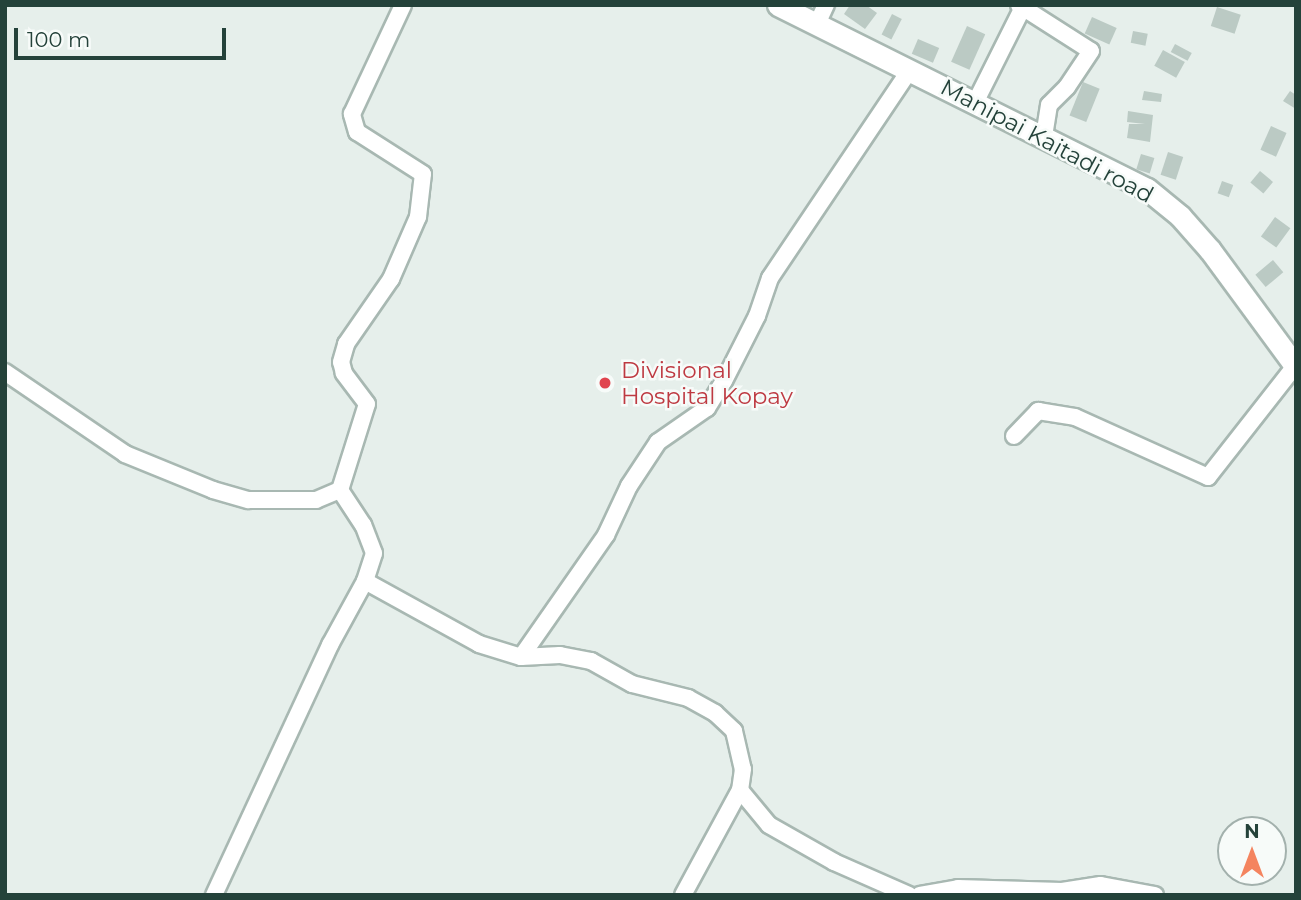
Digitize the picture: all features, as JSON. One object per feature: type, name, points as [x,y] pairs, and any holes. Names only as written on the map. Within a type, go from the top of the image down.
[{"type":"main road","name":"Manipai Kaitadi road","points":[[778,5],[821,15],[910,70],[1147,189],[1180,216],[1210,250],[1295,367]]},
{"type":"street","points":[[340,491],[367,404],[345,373],[341,362],[346,344],[391,279],[418,217],[423,174],[357,132],[352,114],[403,5]]},
{"type":"street","points":[[975,103],[1021,6],[1051,29],[1091,51],[1066,87],[1049,105],[1044,138]]},
{"type":"street","points":[[521,657],[606,535],[629,486],[658,442],[706,408],[724,381],[757,316],[770,278],[910,70]]},
{"type":"street","points":[[1014,436],[1038,411],[1075,417],[1208,477],[1295,367]]},
{"type":"street","points":[[5,372],[125,454],[213,491],[249,500],[316,500],[340,491]]},
{"type":"street","points":[[214,895],[330,645],[365,580],[373,553],[363,525],[340,491]]},
{"type":"street","points":[[365,580],[479,644],[521,657],[560,655],[590,661],[632,684],[688,698],[715,713],[734,731],[743,769],[740,790],[683,895]]},
{"type":"street","points":[[740,790],[769,825],[834,862],[909,895]]},
{"type":"street","points":[[920,895],[958,888],[1062,891],[1101,885],[1155,895]]},
{"type":"building","points":[[850,5],[866,5],[877,13],[865,29],[844,14]]},
{"type":"building","points":[[1217,7],[1241,15],[1235,34],[1211,26]]},
{"type":"building","points":[[892,14],[902,19],[891,39],[882,34]]},
{"type":"building","points":[[1092,17],[1117,28],[1109,44],[1085,33]]},
{"type":"building","points":[[967,26],[985,34],[969,70],[951,62]]},
{"type":"building","points":[[1133,31],[1148,34],[1145,46],[1131,43]]},
{"type":"building","points":[[918,39],[939,48],[933,63],[912,54]]},
{"type":"building","points":[[1175,44],[1192,53],[1188,61],[1171,52]]},
{"type":"building","points":[[1163,50],[1185,62],[1176,78],[1154,66]]},
{"type":"building","points":[[1083,82],[1100,89],[1086,122],[1070,115]]},
{"type":"building","points":[[1144,91],[1162,94],[1161,102],[1142,100]]},
{"type":"building","points":[[1290,91],[1296,95],[1296,109],[1283,101]]},
{"type":"building","points":[[1128,111],[1153,115],[1150,142],[1127,138],[1129,124],[1145,124],[1127,122]]},
{"type":"building","points":[[1271,126],[1287,133],[1276,157],[1260,150]]},
{"type":"building","points":[[1168,152],[1183,157],[1176,180],[1161,175]]},
{"type":"building","points":[[1141,154],[1154,158],[1150,173],[1136,169]]},
{"type":"building","points":[[1260,171],[1273,182],[1263,193],[1250,182]]},
{"type":"building","points":[[1222,181],[1233,185],[1229,197],[1218,193]]},
{"type":"building","points":[[1275,217],[1290,228],[1276,248],[1261,236]]},
{"type":"building","points":[[1273,260],[1283,272],[1266,287],[1255,275]]},
{"type":"place","name":"Divisional Hospital Kopay","points":[[605,383]]}]
